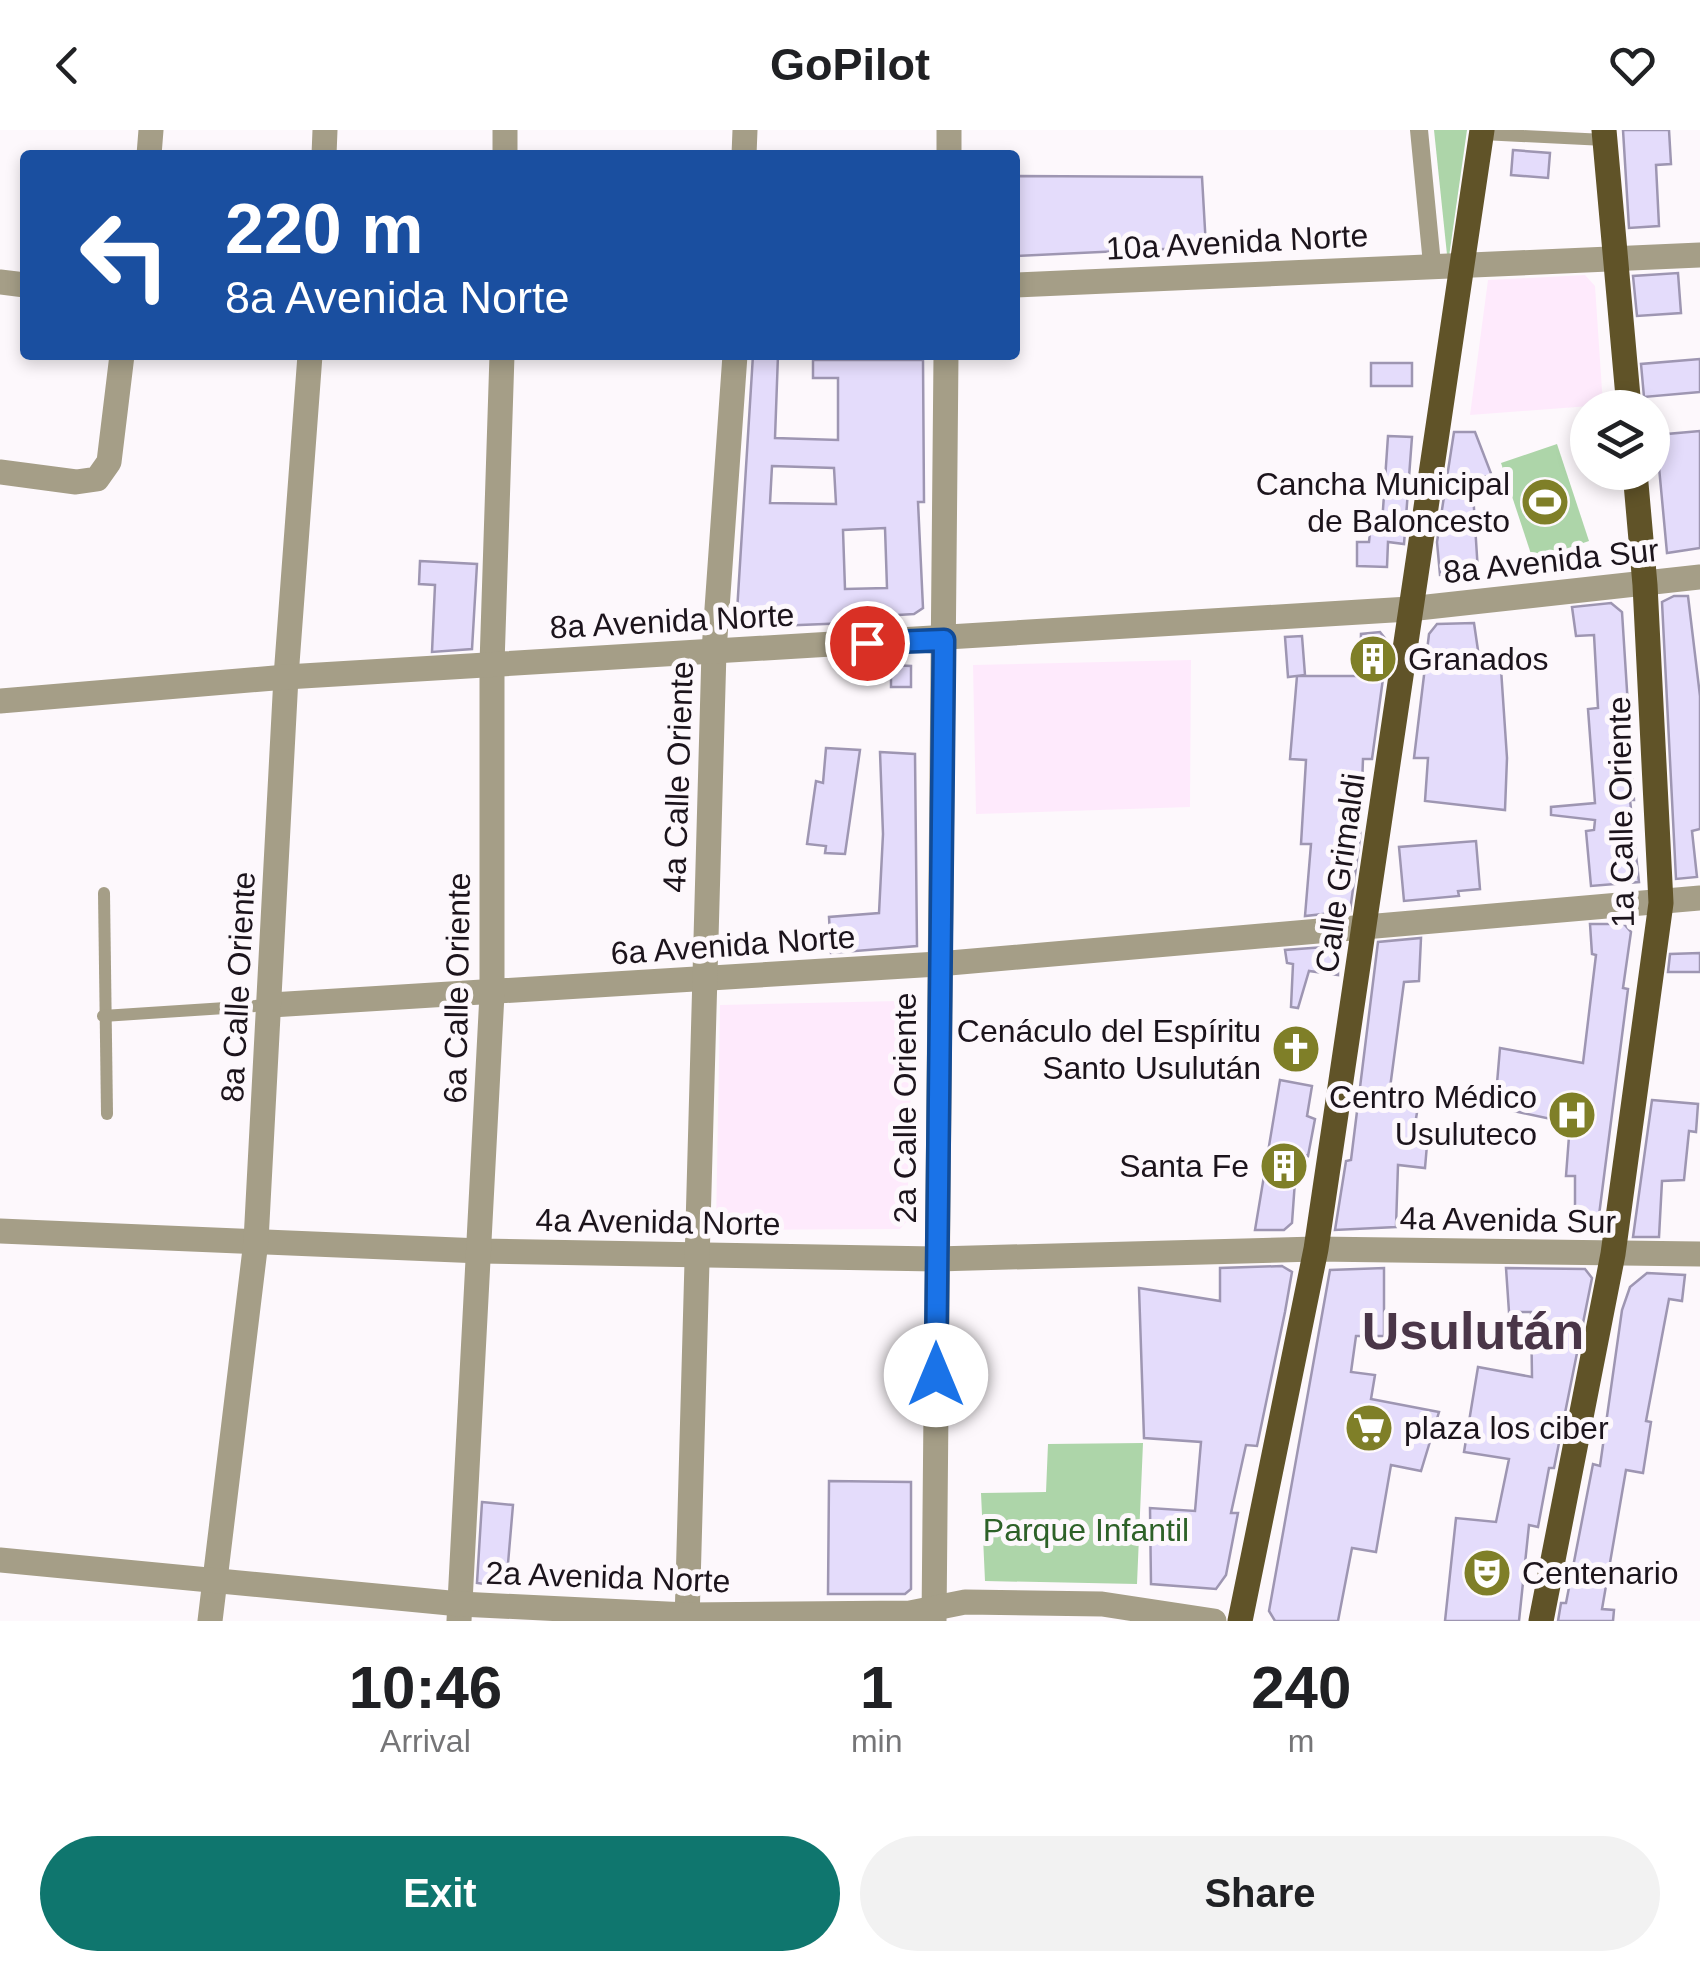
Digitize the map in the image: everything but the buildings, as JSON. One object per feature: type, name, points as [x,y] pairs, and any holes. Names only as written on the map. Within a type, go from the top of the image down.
[{"type":"main road","name":"Calle Grimaldi","points":[[1240,1621],[1316,1249],[1367,926],[1408,609],[1482,132]]},
{"type":"main road","points":[[1604,135],[1627,390]]},
{"type":"main road","name":"1a Calle Oriente","points":[[1541,1621],[1613,1254],[1661,903],[1637,490]]},
{"type":"street","points":[[1419,130],[1432,264]]},
{"type":"street","name":"10a Avenida Norte","points":[[1020,285],[1432,264],[1700,256]]},
{"type":"street","points":[[0,472],[76,482],[97,479],[109,462],[121,360]]},
{"type":"street","name":"8a Calle Oriente","points":[[210,1621],[256,1241],[286,677],[310,360]]},
{"type":"street","name":"6a Calle Oriente","points":[[460,1612],[482,1250],[492,994],[492,664],[502,360]]},
{"type":"street","name":"4a Calle Oriente","points":[[687,1618],[714,651],[734,360]]},
{"type":"street","name":"2a Calle Oriente","points":[[933,1614],[946,360]]},
{"type":"street","name":"8a Avenida Sur","points":[[1408,609],[1700,577]]},
{"type":"street","name":"8a Avenida Norte","points":[[0,701],[286,677],[1408,609]]},
{"type":"street","name":"6a Avenida Norte","points":[[271,1005],[938,964],[1700,898]]},
{"type":"street","name":"4a Avenida Norte","points":[[0,1231],[482,1250],[936,1260],[1316,1249]]},
{"type":"street","name":"4a Avenida Sur","points":[[1316,1249],[1700,1254]]},
{"type":"street","name":"2a Avenida Norte","points":[[0,1560],[215,1581],[460,1612],[687,1618],[933,1614],[1102,1604],[1214,1621]]},
{"type":"lane","points":[[1482,132],[1604,135]]},
{"type":"lane","points":[[104,893],[107,1114]]},
{"type":"lane","name":"6a Avenida Norte","points":[[103,1016],[271,1005]]},
{"type":"shaded area","points":[[1585,275],[1595,286],[1602,390],[1570,390],[1570,407],[1470,415],[1488,280]]},
{"type":"shaded area","points":[[1191,660],[1190,807],[976,814],[973,665]]},
{"type":"shaded area","points":[[899,1001],[913,1007],[907,1221],[900,1229],[725,1230],[716,1226],[720,1005]]},
{"type":"green space","points":[[1434,130],[1467,130],[1448,264]]},
{"type":"green space","name":"Cancha Municipal de Baloncesto","points":[[1557,444],[1589,541],[1533,560],[1501,463]]},
{"type":"green space","name":"Parque Infantil","points":[[1143,1443],[1137,1584],[985,1581],[981,1493],[1046,1492],[1048,1444]]},
{"type":"place","name":"Cancha Municipal de Baloncesto","points":[[1545,502]]},
{"type":"place","name":"Granados","points":[[1373,659]]},
{"type":"place","name":"Cenáculo del Espíritu Santo Usulután","points":[[1296,1049]]},
{"type":"place","name":"Centro Médico Usuluteco","points":[[1572,1115]]},
{"type":"place","name":"Santa Fe","points":[[1284,1166]]},
{"type":"place","name":"plaza los ciber","points":[[1369,1428]]},
{"type":"place","name":"Centenario","points":[[1487,1573]]},
{"type":"district","name":"Usulután","points":[[1473,1331]]},
{"type":"route","points":[[867,643],[944,640],[936,1375]]}]
